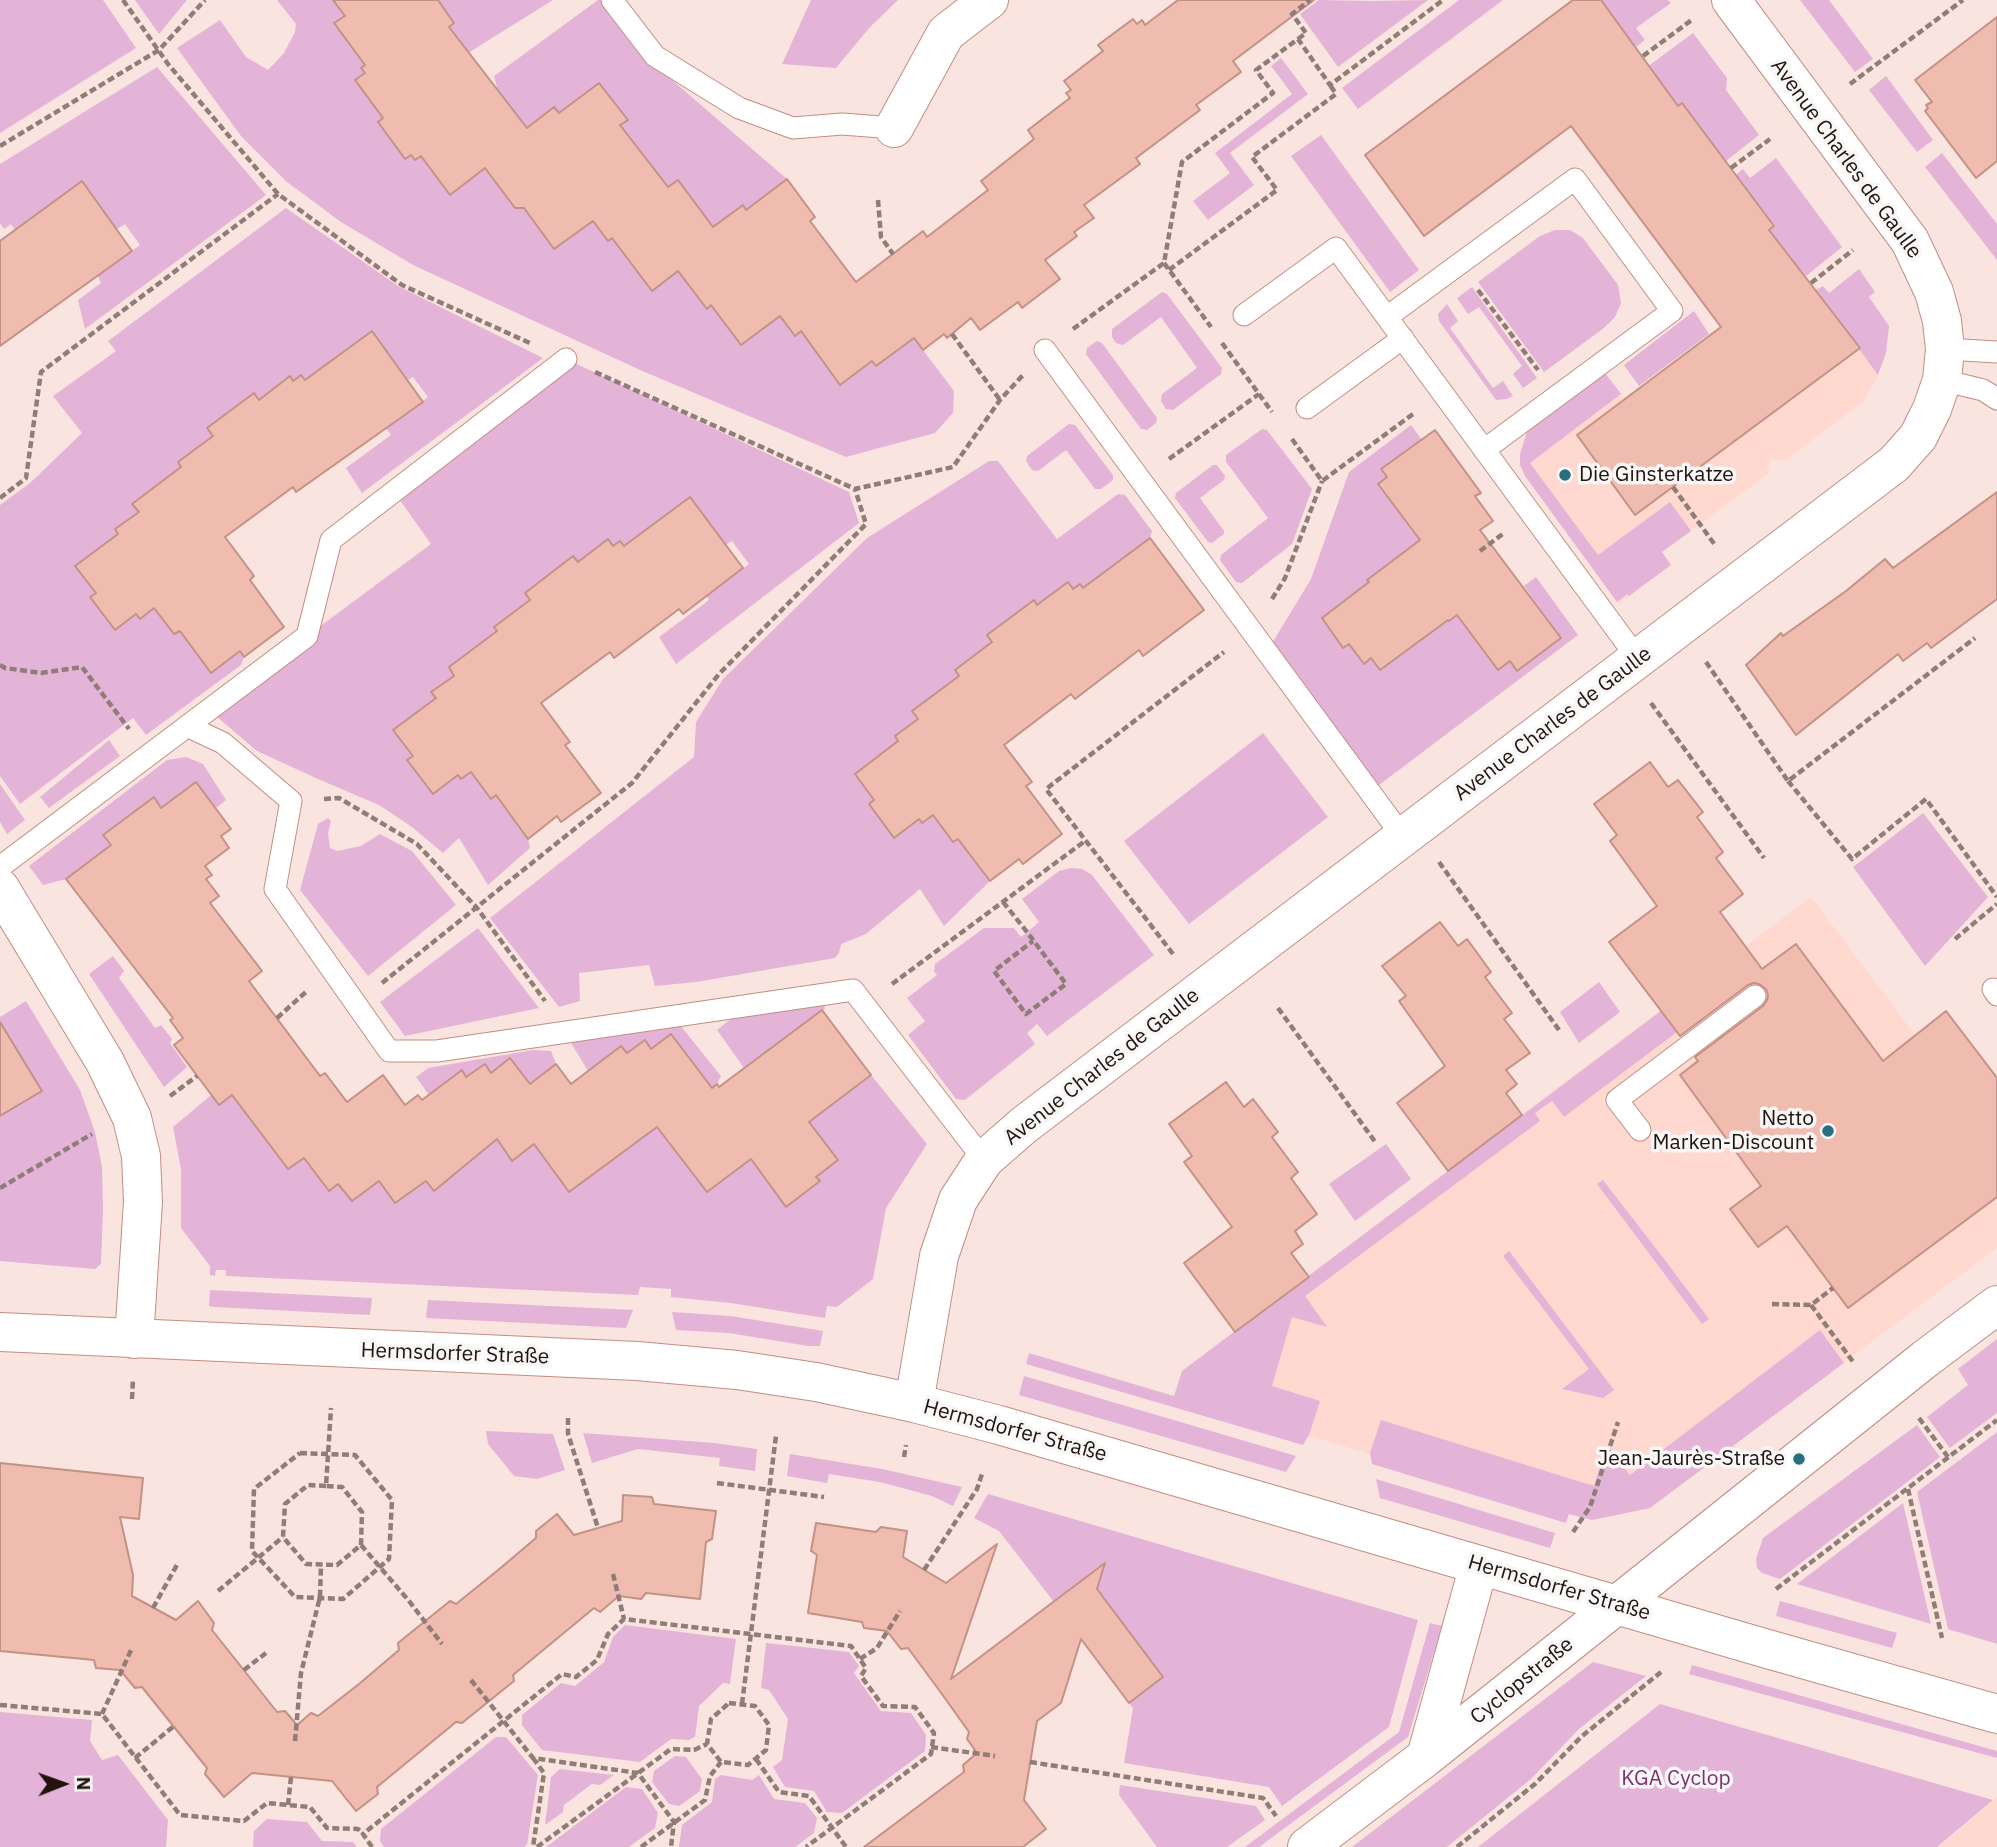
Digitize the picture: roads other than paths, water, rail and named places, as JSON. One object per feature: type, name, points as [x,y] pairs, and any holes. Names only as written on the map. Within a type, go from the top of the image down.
[{"type":"street","points":[[894,128],[946,33],[989,0]]},
{"type":"street","name":"Avenue Charles de Gaulle","points":[[914,1403],[939,1256],[958,1200],[984,1160],[1024,1125],[1894,464],[1918,437],[1933,409],[1944,365],[1942,321],[1934,292],[1910,241],[1731,0]]},
{"type":"street","points":[[0,888],[105,1062],[132,1118],[141,1156],[143,1202],[134,1339]]},
{"type":"street","points":[[1618,1604],[1925,1359],[1997,1305]]},
{"type":"street","name":"Hermsdorfer Straße","points":[[0,1332],[637,1361],[782,1377],[914,1403],[999,1425],[1997,1714]]},
{"type":"street","name":"Cyclopstraße","points":[[1426,1757],[1479,1565]]},
{"type":"street","name":"Cyclopstraße","points":[[1307,1847],[1426,1757],[1618,1604]]},
{"type":"lane","points":[[612,0],[655,56],[738,108],[793,128],[842,124],[894,128]]},
{"type":"lane","points":[[1387,317],[1574,179],[1672,311],[1485,450]]},
{"type":"lane","points":[[1244,315],[1336,248],[1638,659]]},
{"type":"lane","points":[[1307,408],[1403,338]]},
{"type":"lane","points":[[1045,350],[1403,837]]},
{"type":"lane","points":[[1944,365],[1997,352]]},
{"type":"lane","points":[[0,867],[307,636],[331,540],[566,359]]},
{"type":"lane","points":[[1944,365],[1997,399]]},
{"type":"lane","points":[[187,726],[223,743],[291,801],[275,889],[389,1052],[437,1051],[853,990],[984,1160]]},
{"type":"lane","points":[[1640,1130],[1617,1100],[1755,996]]},
{"type":"place","name":"Die Ginsterkatze","points":[[1565,475]]},
{"type":"place","name":"Netto Marken-Discount","points":[[1828,1131]]},
{"type":"place","name":"Jean-Jaurès-Straße","points":[[1799,1459]]},
{"type":"park label","name":"KGA Cyclop","points":[[1676,1779]]}]
